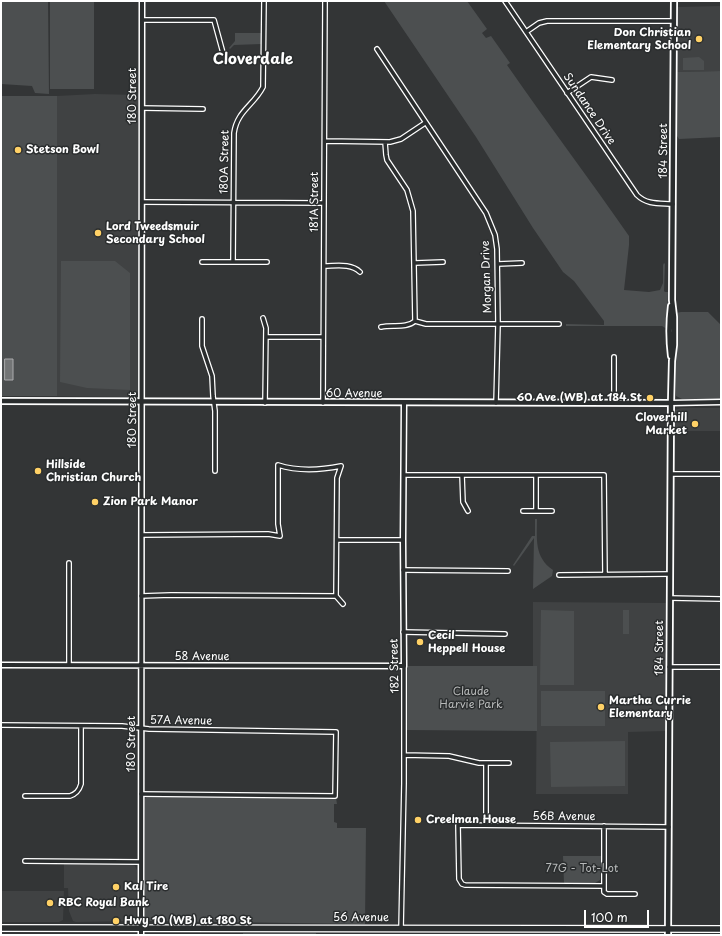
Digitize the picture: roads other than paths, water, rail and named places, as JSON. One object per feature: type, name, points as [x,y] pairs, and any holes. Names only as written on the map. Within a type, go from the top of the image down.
[{"type":"highway","name":"56 Avenue","points":[[1,928],[401,929],[668,932],[721,929]]},
{"type":"main road","name":"184 Street","points":[[668,932],[671,403],[674,332],[672,300],[674,1]]},
{"type":"main road","name":"60 Avenue","points":[[1,401],[265,403],[671,403]]},
{"type":"street","name":"180 Street","points":[[140,935],[142,1]]},
{"type":"street","name":"180A Street","points":[[233,261],[235,126],[240,116],[260,94],[263,87],[264,1]]},
{"type":"street","name":"181A Street","points":[[323,403],[325,1]]},
{"type":"street","name":"Sundance Drive","points":[[505,1],[639,197],[650,203],[673,204]]},
{"type":"street","points":[[142,20],[214,20],[223,53]]},
{"type":"street","points":[[526,32],[540,23],[548,21],[674,21]]},
{"type":"street","name":"Morgan Drive","points":[[377,49],[486,213],[495,236],[498,264],[496,403]]},
{"type":"street","points":[[567,92],[591,77],[612,80]]},
{"type":"street","points":[[142,108],[203,109]]},
{"type":"street","points":[[325,141],[385,142],[401,139],[425,123]]},
{"type":"street","points":[[385,142],[388,160],[407,190],[412,203],[414,220],[415,320]]},
{"type":"street","points":[[142,202],[324,203]]},
{"type":"street","points":[[202,262],[267,262]]},
{"type":"street","points":[[414,263],[443,262]]},
{"type":"street","points":[[498,264],[522,263]]},
{"type":"street","points":[[324,266],[351,266],[360,272]]},
{"type":"street","points":[[263,318],[266,324],[265,403]]},
{"type":"street","points":[[202,319],[202,346],[212,376],[215,411],[215,471]]},
{"type":"street","points":[[381,327],[406,325],[415,320],[426,324],[560,324]]},
{"type":"street","points":[[266,337],[323,337]]},
{"type":"street","points":[[614,357],[614,403]]},
{"type":"street","name":"182 Street","points":[[401,929],[404,755],[404,403]]},
{"type":"street","name":"60 Avenue","points":[[671,403],[721,404]]},
{"type":"street","points":[[142,535],[268,534],[280,536],[278,524],[278,465],[288,468],[330,468],[341,466],[337,478],[336,596],[343,604]]},
{"type":"street","points":[[671,474],[721,474]]},
{"type":"street","points":[[404,475],[604,475],[605,574]]},
{"type":"street","points":[[462,475],[463,502],[468,511]]},
{"type":"street","points":[[536,475],[536,511]]},
{"type":"street","points":[[523,511],[552,511]]},
{"type":"street","points":[[337,540],[403,540]]},
{"type":"street","points":[[69,563],[69,666]]},
{"type":"street","points":[[403,570],[508,571]]},
{"type":"street","points":[[559,575],[670,574]]},
{"type":"street","points":[[141,596],[336,596]]},
{"type":"street","points":[[670,598],[721,599]]},
{"type":"street","points":[[404,632],[505,634]]},
{"type":"street","name":"58 Avenue","points":[[1,665],[404,666]]},
{"type":"street","points":[[669,667],[721,667]]},
{"type":"street","name":"57A Avenue","points":[[1,725],[122,726],[141,728],[336,732],[335,796],[141,794]]},
{"type":"street","points":[[25,796],[75,795],[80,784],[81,726]]},
{"type":"street","points":[[404,755],[449,756],[472,762],[509,763]]},
{"type":"street","points":[[486,763],[486,826]]},
{"type":"street","name":"56B Avenue","points":[[603,886],[462,884],[459,879],[458,825],[669,827]]},
{"type":"street","points":[[604,826],[604,892],[607,894],[635,894]]},
{"type":"street","points":[[25,861],[141,862]]},
{"type":"place","name":"Don Christian Elementary School","points":[[699,39]]},
{"type":"place","name":"Stetson Bowl","points":[[18,150]]},
{"type":"place","name":"Lord Tweedsmuir Secondary School","points":[[98,233]]},
{"type":"place","name":"60 Ave (WB) at 184 St","points":[[650,398]]},
{"type":"place","name":"Cloverhill Market","points":[[695,424]]},
{"type":"place","name":"Hillside Christian Church","points":[[38,471]]},
{"type":"place","name":"Zion Park Manor","points":[[95,502]]},
{"type":"place","name":"Cecil Heppell House","points":[[420,642]]},
{"type":"place","name":"Martha Currie Elementary","points":[[601,707]]},
{"type":"place","name":"Creelman House","points":[[418,820]]},
{"type":"place","name":"Kal Tire","points":[[116,887]]},
{"type":"place","name":"RBC Royal Bank","points":[[50,903]]},
{"type":"place","name":"Hwy 10 (WB) at 180 St","points":[[116,921]]},
{"type":"district","name":"Cloverdale","points":[[253,60]]},
{"type":"park label","name":"Claude Harvie Park","points":[[471,698]]},
{"type":"park label","name":"77G - Tot-Lot","points":[[582,869]]}]
